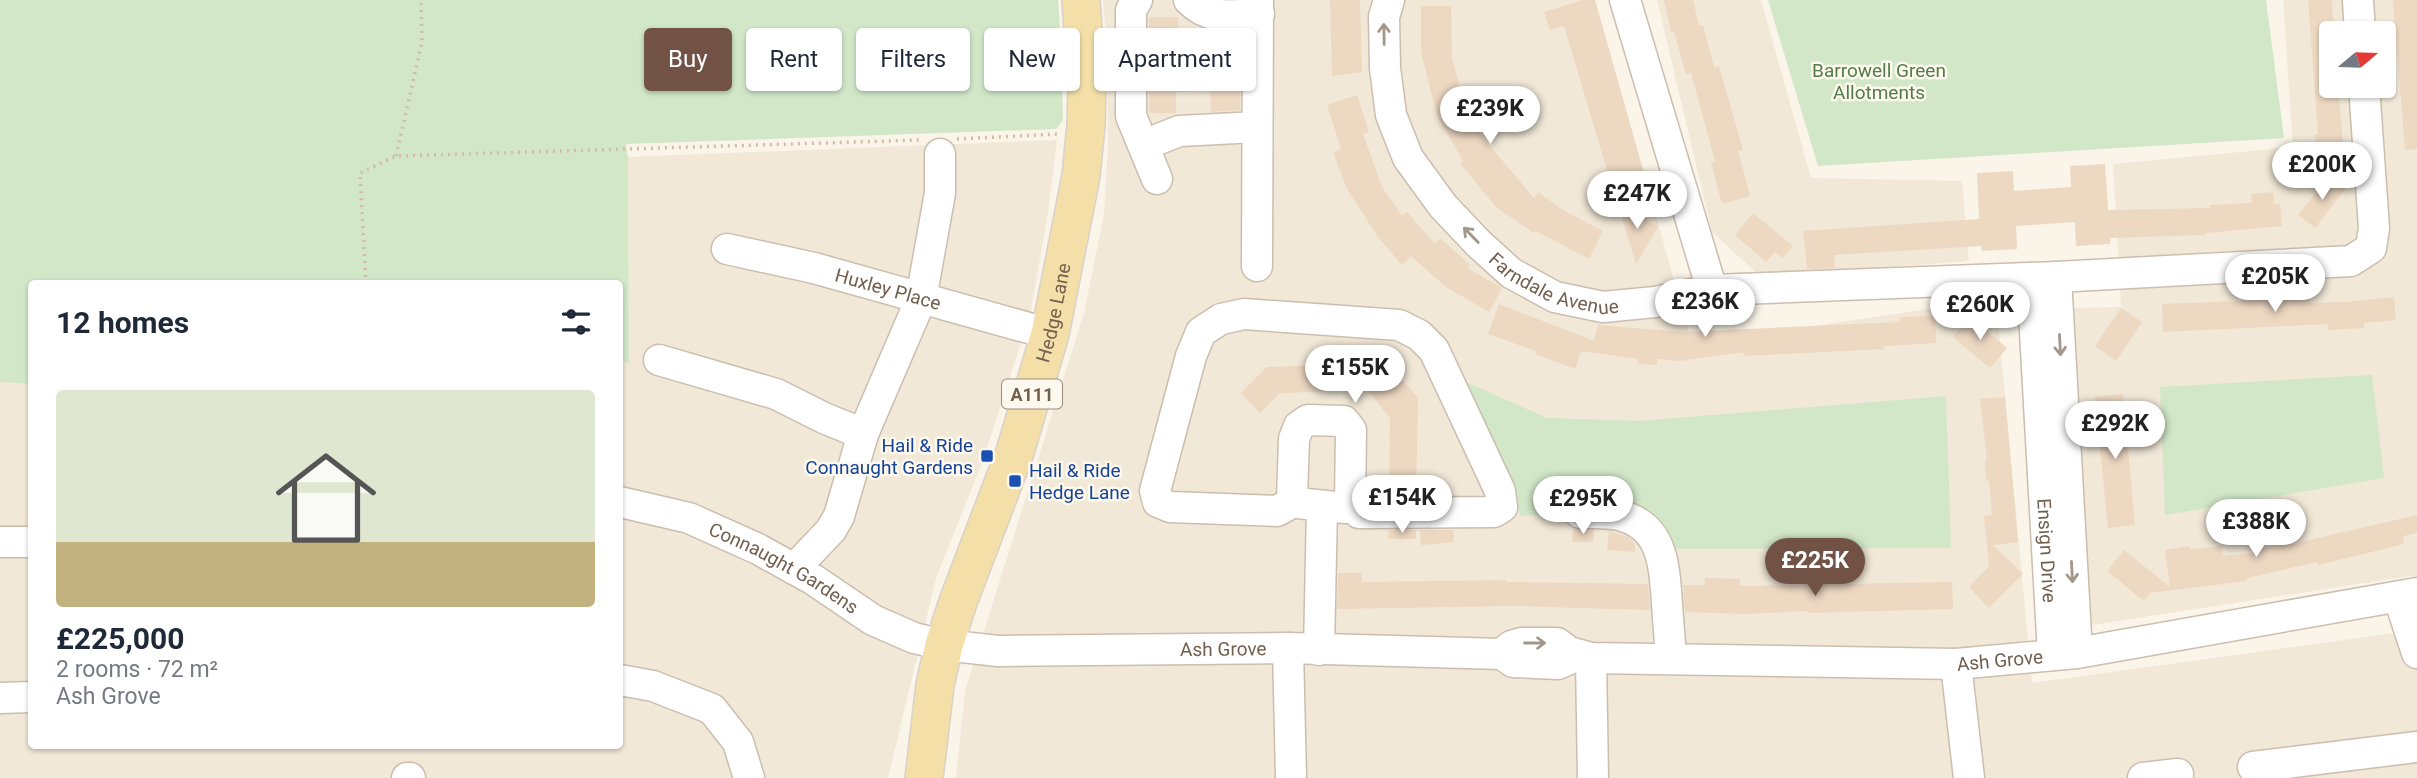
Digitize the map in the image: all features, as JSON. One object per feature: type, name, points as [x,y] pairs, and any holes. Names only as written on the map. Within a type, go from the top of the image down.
[{"type":"main road","name":"Hedge Lane","points":[[924,778],[935,685],[944,645],[1015,452],[1050,334],[1081,176],[1087,84],[1081,0]]},
{"type":"street","points":[[1131,28],[1131,10],[1136,0]]},
{"type":"street","points":[[1189,0],[1200,11],[1212,15],[1259,7],[1257,266]]},
{"type":"street","name":"Farndale Avenue","points":[[1389,0],[1384,17],[1385,68],[1391,115],[1408,158],[1443,206],[1511,273],[1555,297],[1603,307],[1655,302],[1712,290],[2351,261],[2371,248],[2374,228],[2365,98]]},
{"type":"street","points":[[1625,0],[1712,290]]},
{"type":"street","points":[[2358,0],[2359,21]]},
{"type":"street","points":[[1087,84],[1094,84]]},
{"type":"street","points":[[1130,91],[1131,117],[1157,179]]},
{"type":"street","points":[[1144,145],[1180,131],[1258,127]]},
{"type":"street","points":[[794,569],[831,530],[839,516],[863,434],[921,299],[940,193],[940,144]]},
{"type":"street","name":"Huxley Place","points":[[727,249],[814,268],[1050,334]]},
{"type":"street","name":"Ensign Drive","points":[[2044,277],[2065,654]]},
{"type":"street","points":[[1244,314],[1399,326],[1419,335],[1434,350],[1500,491],[1502,507],[1494,512],[1359,513],[1322,504],[1277,511],[1170,507],[1158,502],[1155,491],[1191,356],[1201,332],[1221,319],[1244,314]]},
{"type":"street","points":[[659,360],[776,394],[863,434]]},
{"type":"street","name":"Connaught Gardens","points":[[623,503],[689,518],[758,549],[873,620],[917,639],[944,645]]},
{"type":"street","points":[[1319,650],[1322,504]]},
{"type":"street","points":[[1580,513],[1618,515],[1634,521],[1657,542],[1664,561],[1671,659]]},
{"type":"street","points":[[0,542],[28,542]]},
{"type":"street","points":[[2408,595],[2417,653]]},
{"type":"street","name":"Ash Grove","points":[[944,645],[998,652],[1288,648],[1502,654],[1513,663],[1558,664],[1584,657],[1956,664],[2065,654],[2408,595]]},
{"type":"street","points":[[1288,648],[1291,778]]},
{"type":"street","points":[[1584,657],[1593,778]]},
{"type":"street","points":[[1956,664],[1969,778]]},
{"type":"street","points":[[623,681],[653,686],[712,709],[738,743],[749,778]]},
{"type":"street","points":[[0,698],[28,697]]},
{"type":"street","points":[[2253,766],[2417,747]]},
{"type":"street","points":[[2143,778],[2178,774]]},
{"type":"path","points":[[396,156],[422,42],[421,0]]},
{"type":"path","points":[[366,280],[360,173],[396,156],[940,144],[1061,134],[1063,126]]},
{"type":"shaded area","points":[[1103,0],[1595,0],[1692,344],[1996,299],[2032,683],[2417,630],[2417,778],[956,778],[965,691],[1084,313],[1104,215],[1108,147],[1107,91],[1256,91],[1256,28],[1105,28]]},
{"type":"shaded area","points":[[1657,0],[1761,0],[1811,178],[1962,181],[1969,261],[1760,276],[1712,232]]},
{"type":"shaded area","points":[[2283,0],[2417,0],[2417,575],[2092,625],[2071,308],[2121,307],[2113,164],[2293,147]]},
{"type":"shaded area","points":[[1057,140],[1048,213],[1030,315],[982,463],[936,578],[888,778],[0,778],[0,382],[28,384],[28,749],[623,749],[623,362],[629,363],[628,157]]},
{"type":"green space","points":[[0,0],[1058,0],[1060,28],[984,28],[984,91],[1062,91],[1063,120],[1056,129],[626,144],[629,363],[623,362],[623,280],[28,280],[28,384],[0,382]]},
{"type":"green space","name":"Barrowell Green Allotments","points":[[1768,0],[2266,0],[2284,138],[1818,166]]},
{"type":"green space","points":[[2372,375],[2384,478],[2165,515],[2160,387]]},
{"type":"green space","points":[[1466,382],[1547,418],[1639,421],[1946,396],[1951,548],[1672,549],[1626,511],[1521,516]]},
{"type":"building","points":[[1330,0],[1360,0],[1362,72],[1332,76]]},
{"type":"building","points":[[1583,0],[1595,0],[1649,191],[1616,200],[1564,26],[1550,30],[1544,12]]},
{"type":"building","points":[[1664,0],[1693,0],[1714,67],[1719,66],[1743,150],[1738,151],[1750,196],[1722,204],[1711,162],[1715,161],[1691,73],[1686,74],[1674,32],[1671,32]]},
{"type":"building","points":[[2308,0],[2332,0],[2333,21],[2319,21],[2319,98],[2339,98],[2344,156],[2317,158],[2315,135],[2318,134]]},
{"type":"building","points":[[2393,0],[2417,0],[2417,149],[2405,150]]},
{"type":"building","points":[[1421,6],[1451,6],[1452,58],[1466,110],[1479,133],[1534,198],[1538,192],[1563,210],[1603,231],[1589,259],[1536,231],[1534,233],[1496,207],[1460,163],[1463,161],[1437,116],[1421,52]]},
{"type":"building","points":[[1149,17],[1178,17],[1178,28],[1149,28]]},
{"type":"building","points":[[1149,91],[1210,91],[1176,92],[1176,113],[1149,113]]},
{"type":"building","points":[[1210,91],[1240,91],[1240,110],[1211,112]]},
{"type":"building","points":[[1357,95],[1369,132],[1363,134],[1382,187],[1402,216],[1407,212],[1435,244],[1440,238],[1470,265],[1467,268],[1502,288],[1489,312],[1446,287],[1411,256],[1402,265],[1378,237],[1347,189],[1333,152],[1341,149],[1327,105]]},
{"type":"building","points":[[2105,164],[2108,210],[2210,208],[2210,205],[2252,203],[2251,194],[2273,192],[2274,204],[2280,204],[2282,226],[2205,235],[2110,238],[2110,244],[2076,246],[2075,222],[2016,226],[2017,249],[1982,251],[1981,246],[1834,255],[1835,268],[1807,269],[1803,231],[1979,219],[1977,173],[2013,171],[2014,191],[2071,187],[2070,166]]},
{"type":"building","points":[[2329,176],[2345,189],[2315,228],[2298,215]]},
{"type":"building","points":[[1617,202],[1658,227],[1636,264]]},
{"type":"building","points":[[1753,213],[1793,246],[1783,258],[1775,252],[1766,262],[1735,235]]},
{"type":"building","points":[[2394,297],[2396,320],[2364,323],[2364,328],[2328,330],[2328,324],[2163,332],[2162,304],[2310,298],[2310,303],[2346,302]]},
{"type":"building","points":[[1499,304],[1594,341],[1598,325],[1683,332],[1900,322],[1900,317],[1935,316],[1936,343],[1883,346],[1884,349],[1744,356],[1744,352],[1680,361],[1657,359],[1657,365],[1638,364],[1638,359],[1581,351],[1575,369],[1535,354],[1536,351],[1488,334]]},
{"type":"building","points":[[2121,308],[2142,322],[2116,361],[2095,346]]},
{"type":"building","points":[[1970,317],[2007,348],[1990,368],[1953,337]]},
{"type":"building","points":[[1388,363],[1418,398],[1416,495],[1389,495],[1390,418],[1367,390],[1280,393],[1260,413],[1241,393],[1267,367]]},
{"type":"building","points":[[2123,394],[2135,525],[2108,528],[2095,397]]},
{"type":"building","points":[[2005,397],[2018,542],[1993,545],[2023,574],[1989,608],[1969,587],[1989,566],[1984,516],[1992,515],[1989,480],[1986,481],[1987,459],[1980,399]]},
{"type":"building","points":[[2417,515],[2417,533],[2403,536],[2404,544],[2318,565],[2317,562],[2247,578],[2247,581],[2150,593],[2144,601],[2107,571],[2124,550],[2170,587],[2165,550],[2190,546],[2191,549],[2222,546],[2223,556],[2255,553],[2255,550],[2291,541],[2292,544]]},
{"type":"building","points":[[1573,529],[1594,530],[1593,542],[1572,542]]},
{"type":"building","points":[[1389,530],[1416,530],[1416,539],[1388,539]]},
{"type":"building","points":[[1420,530],[1453,530],[1454,542],[1421,545]]},
{"type":"building","points":[[1609,531],[1633,541],[1635,552],[1607,550]]},
{"type":"building","points":[[1338,573],[1362,573],[1362,582],[1506,580],[1648,584],[1650,610],[1515,606],[1337,609]]},
{"type":"building","points":[[1705,578],[1740,579],[1740,586],[1952,582],[1953,609],[1745,614],[1685,612],[1683,585],[1705,585]]},
{"type":"place","name":"Hail & Ride Connaught Gardens","points":[[987,456]]},
{"type":"place","name":"Hail & Ride Hedge Lane","points":[[1015,481]]}]
